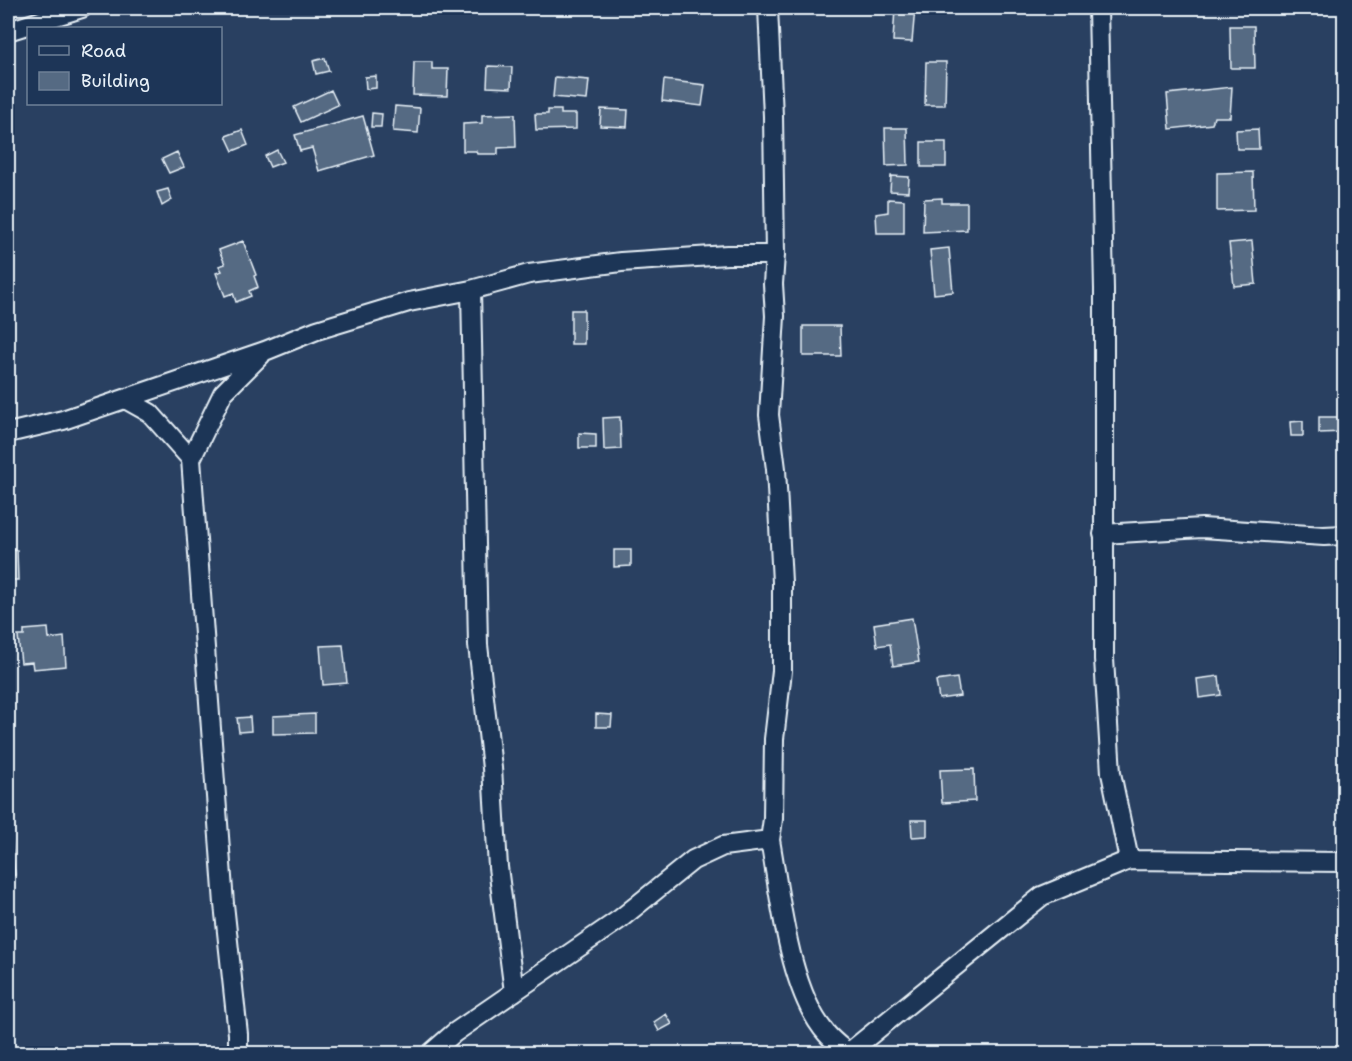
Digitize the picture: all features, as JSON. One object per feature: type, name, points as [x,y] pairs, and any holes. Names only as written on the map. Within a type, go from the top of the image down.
[{"type":"street","points":[[8,31],[82,8]]},
{"type":"street","points":[[768,8],[773,116],[775,255],[773,284],[775,316],[769,415],[776,469],[782,582],[782,671],[774,739],[773,819],[770,840],[793,964],[807,1004],[827,1034],[848,1053],[1042,896],[1129,860],[1344,862]]},
{"type":"street","points":[[1098,8],[1104,289],[1104,659],[1111,774],[1129,860]]},
{"type":"street","points":[[8,433],[63,420],[265,351],[317,330],[409,302],[471,290],[529,274],[621,262],[727,255],[775,255]]},
{"type":"street","points":[[471,290],[478,645],[492,768],[505,937],[514,992]]},
{"type":"street","points":[[238,1053],[224,904],[191,459],[223,393],[265,351]]},
{"type":"street","points":[[125,399],[150,413],[191,459]]},
{"type":"street","points":[[1103,534],[1202,528],[1324,536],[1344,535]]},
{"type":"street","points":[[430,1053],[454,1033],[620,919],[693,860],[723,846],[770,840]]},
{"type":"building","points":[[895,8],[915,8],[912,42],[893,41]]},
{"type":"building","points":[[1230,26],[1254,26],[1255,68],[1231,68]]},
{"type":"building","points":[[325,58],[329,71],[316,74],[313,61]]},
{"type":"building","points":[[414,62],[432,62],[432,69],[448,69],[447,96],[413,95]]},
{"type":"building","points":[[926,62],[946,62],[945,105],[925,105]]},
{"type":"building","points":[[488,66],[512,67],[511,88],[487,87]]},
{"type":"building","points":[[376,76],[376,88],[366,89],[365,77]]},
{"type":"building","points":[[555,77],[589,80],[587,100],[553,97]]},
{"type":"building","points":[[664,80],[705,85],[702,106],[662,101]]},
{"type":"building","points":[[1232,87],[1230,117],[1214,117],[1212,124],[1170,129],[1167,94]]},
{"type":"building","points":[[331,90],[338,105],[301,122],[294,107]]},
{"type":"building","points":[[395,106],[420,108],[418,133],[393,131]]},
{"type":"building","points":[[601,109],[628,110],[627,127],[600,126]]},
{"type":"building","points":[[548,110],[561,110],[561,114],[576,114],[576,129],[536,130],[535,114],[548,114]]},
{"type":"building","points":[[372,113],[382,114],[381,127],[371,127]]},
{"type":"building","points":[[515,114],[516,147],[498,148],[498,154],[463,151],[463,124],[482,123],[482,115]]},
{"type":"building","points":[[363,116],[374,155],[319,171],[312,148],[300,151],[295,135]]},
{"type":"building","points":[[885,128],[907,128],[908,165],[886,166]]},
{"type":"building","points":[[1258,129],[1259,149],[1237,149],[1236,130]]},
{"type":"building","points":[[242,130],[248,145],[233,151],[226,136]]},
{"type":"building","points":[[921,142],[946,142],[946,167],[921,167]]},
{"type":"building","points":[[277,150],[283,162],[270,167],[265,156]]},
{"type":"building","points":[[177,152],[184,167],[169,173],[162,159]]},
{"type":"building","points":[[1253,172],[1254,210],[1217,211],[1217,173]]},
{"type":"building","points":[[891,176],[909,177],[908,192],[890,191]]},
{"type":"building","points":[[168,189],[172,200],[162,206],[157,192]]},
{"type":"building","points":[[942,198],[942,203],[967,203],[967,230],[923,232],[924,199]]},
{"type":"building","points":[[888,199],[904,200],[904,233],[877,233],[876,214],[888,212]]},
{"type":"building","points":[[243,241],[256,275],[254,276],[258,287],[249,291],[251,296],[236,302],[233,293],[225,296],[216,273],[222,271],[219,266],[225,264],[219,250]]},
{"type":"building","points":[[1252,241],[1256,284],[1234,286],[1229,243]]},
{"type":"building","points":[[949,248],[953,292],[934,294],[930,250]]},
{"type":"building","points":[[571,310],[584,310],[584,344],[571,344]]},
{"type":"building","points":[[803,326],[840,326],[841,356],[803,356]]},
{"type":"building","points":[[620,417],[621,449],[604,450],[603,418]]},
{"type":"building","points":[[1319,417],[1344,417],[1344,432],[1319,433]]},
{"type":"building","points":[[1303,421],[1303,436],[1291,436],[1290,422]]},
{"type":"building","points":[[579,433],[596,434],[596,448],[579,448]]},
{"type":"building","points":[[8,550],[17,550],[18,580],[8,580]]},
{"type":"building","points":[[614,550],[631,550],[631,566],[614,567]]},
{"type":"building","points":[[912,618],[919,662],[893,666],[890,644],[877,646],[874,624]]},
{"type":"building","points":[[48,628],[49,639],[64,637],[66,666],[33,669],[32,662],[21,663],[18,636],[24,636],[24,630]]},
{"type":"building","points":[[343,645],[347,683],[323,685],[320,646]]},
{"type":"building","points":[[1219,676],[1221,695],[1199,698],[1197,679]]},
{"type":"building","points":[[957,678],[960,696],[939,699],[936,681]]},
{"type":"building","points":[[315,714],[315,733],[273,734],[273,716]]},
{"type":"building","points":[[596,714],[612,715],[611,727],[596,727]]},
{"type":"building","points":[[250,717],[251,731],[239,732],[237,718]]},
{"type":"building","points":[[974,769],[975,801],[942,803],[940,770]]},
{"type":"building","points":[[911,820],[927,820],[927,836],[912,837]]},
{"type":"building","points":[[11,838],[15,875],[8,876],[8,839]]},
{"type":"building","points":[[666,1014],[672,1024],[659,1031],[654,1022]]}]
